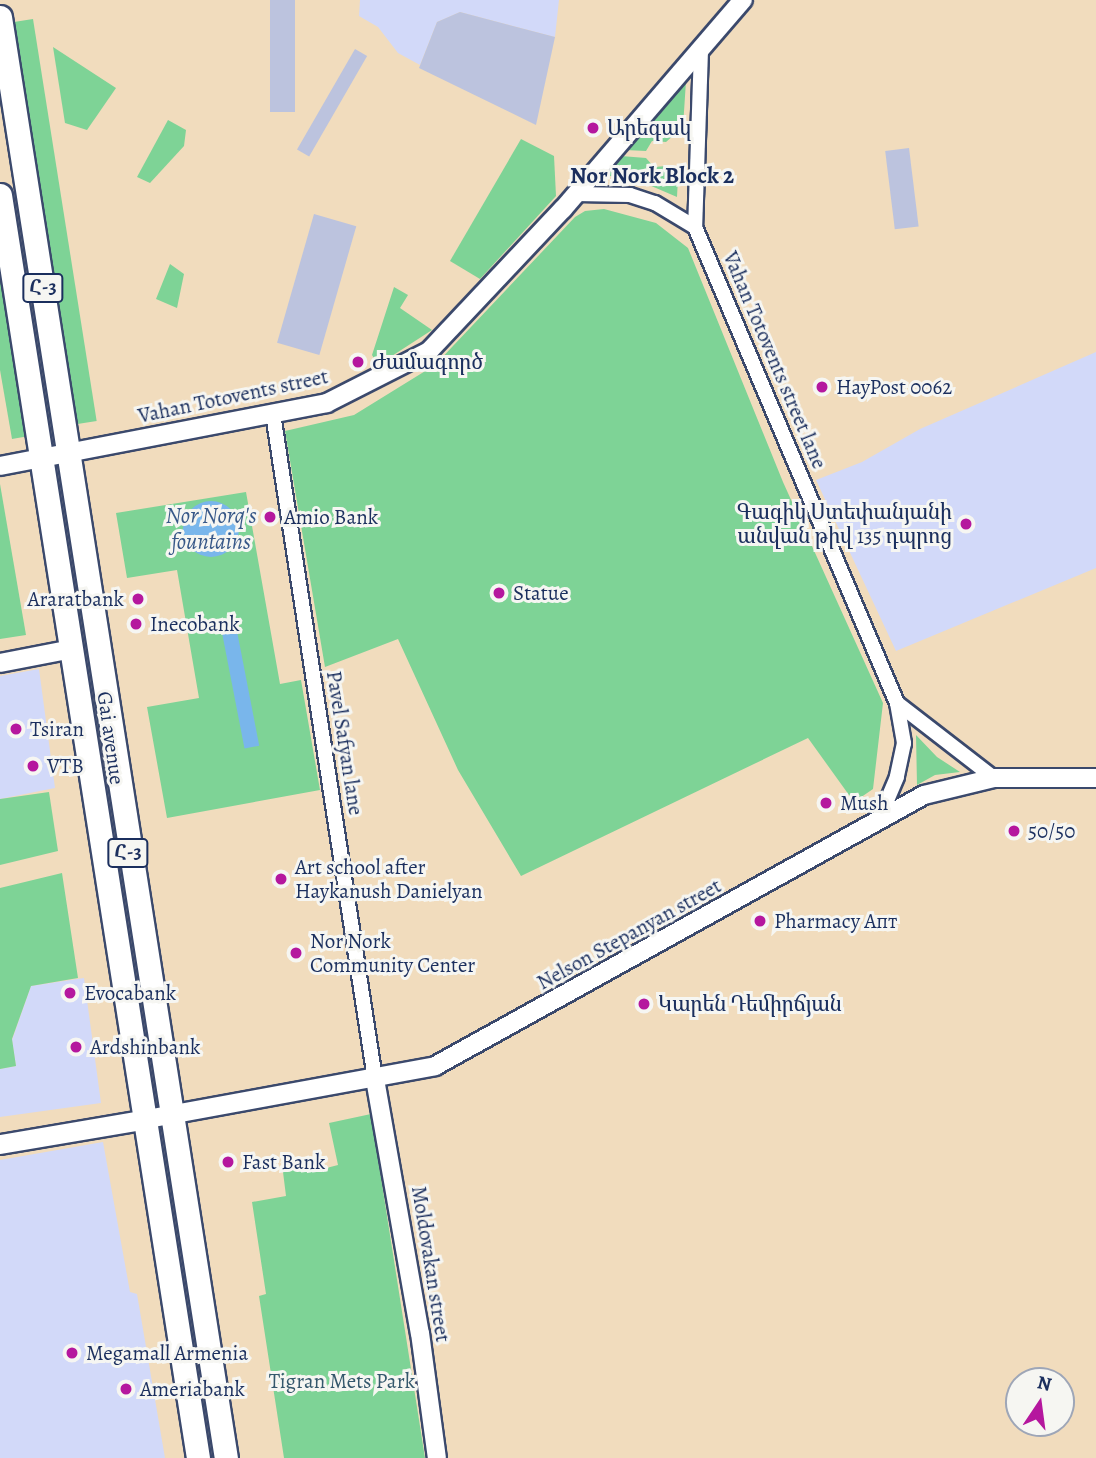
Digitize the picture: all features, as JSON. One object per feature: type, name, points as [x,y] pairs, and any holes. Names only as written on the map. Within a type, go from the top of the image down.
[{"type":"main road","name":"Gai avenue","points":[[0,17],[226,1458]]},
{"type":"main road","name":"Gai avenue","points":[[0,195],[43,459],[142,1120],[198,1458]]},
{"type":"main road","points":[[0,1144],[142,1120]]},
{"type":"street","name":"Vahan Totovents street","points":[[0,466],[327,403],[429,351],[576,194],[743,0]]},
{"type":"street","name":"Vahan Totovents street lane","points":[[701,50],[695,227],[897,703],[904,743],[897,777],[880,817]]},
{"type":"street","points":[[576,194],[630,195],[655,203],[695,227]]},
{"type":"street","name":"Pavel Safyan lane","points":[[273,414],[375,1079]]},
{"type":"street","points":[[0,663],[72,649]]},
{"type":"street","name":"Vahan Totovents street lane","points":[[897,703],[994,778]]},
{"type":"street","name":"Nelson Stepanyan street","points":[[142,1120],[435,1066],[924,795],[994,778],[1096,778]]},
{"type":"street","name":"Moldovakan street","points":[[375,1079],[420,1333],[437,1458]]},
{"type":"shaded area","points":[[270,0],[295,0],[295,112],[270,112]]},
{"type":"shaded area","points":[[360,0],[559,0],[555,37],[460,12],[437,22],[420,65],[398,53],[378,27],[359,16]]},
{"type":"shaded area","points":[[460,12],[555,37],[536,125],[419,68],[437,22]]},
{"type":"shaded area","points":[[355,49],[367,56],[309,156],[297,149]]},
{"type":"shaded area","points":[[909,148],[919,226],[895,229],[885,151]]},
{"type":"shaded area","points":[[314,214],[356,226],[319,355],[277,343]]},
{"type":"shaded area","name":"Գագիկ Ստեփանյանի անվան թիվ 135 դպրոց","points":[[1096,352],[1096,568],[896,651],[816,480],[862,462],[920,429]]},
{"type":"shaded area","points":[[39,669],[55,788],[0,799],[0,676]]},
{"type":"shaded area","points":[[84,978],[101,1103],[0,1117],[0,1069],[16,1066],[12,1040],[31,986]]},
{"type":"shaded area","points":[[103,1142],[130,1292],[137,1294],[165,1458],[0,1458],[0,1160]]},
{"type":"green space","points":[[33,19],[97,421],[76,424],[12,22]]},
{"type":"green space","points":[[53,47],[116,88],[87,130],[65,123]]},
{"type":"green space","points":[[686,81],[683,127],[666,142],[652,141],[646,151],[625,150]]},
{"type":"green space","points":[[168,120],[186,130],[184,146],[150,183],[137,177]]},
{"type":"green space","points":[[521,139],[554,156],[556,196],[480,279],[450,261]]},
{"type":"green space","points":[[621,156],[646,158],[654,167],[666,166],[678,178],[677,197],[642,182],[605,175]]},
{"type":"green space","points":[[604,209],[656,223],[688,248],[783,482],[883,703],[873,789],[854,802],[808,738],[521,876],[458,770],[398,639],[325,667],[285,431],[354,415],[435,365],[575,217],[585,211]]},
{"type":"green space","points":[[0,262],[29,436],[12,439],[0,370]]},
{"type":"green space","points":[[170,264],[184,274],[177,308],[156,299]]},
{"type":"green space","points":[[394,287],[408,295],[400,308],[432,330],[378,365],[372,355]]},
{"type":"green space","points":[[0,484],[26,635],[0,639]]},
{"type":"green space","points":[[246,492],[280,684],[301,680],[320,790],[167,818],[147,707],[199,698],[177,570],[127,578],[116,513]]},
{"type":"green space","points":[[916,735],[937,757],[960,772],[935,775],[917,785]]},
{"type":"green space","points":[[49,792],[58,851],[0,865],[0,799]]},
{"type":"green space","points":[[62,873],[78,978],[31,986],[12,1039],[16,1066],[0,1069],[0,888]]},
{"type":"green space","name":"Tigran Mets Park","points":[[371,1114],[425,1458],[284,1458],[259,1296],[266,1294],[252,1202],[286,1196],[282,1164],[307,1160],[311,1172],[338,1165],[329,1123]]},
{"type":"water","name":"Nor Norq's fountains","points":[[211,501],[222,503],[231,509],[237,518],[237,540],[231,549],[222,555],[211,557],[200,555],[191,549],[185,540],[183,529],[185,518],[191,509],[200,503]]},
{"type":"water","points":[[235,621],[259,746],[245,749],[220,624]]},
{"type":"place","name":"Արեգակ","points":[[593,128]]},
{"type":"place","name":"Ժամագործ","points":[[358,362]]},
{"type":"place","name":"HayPost 0062","points":[[822,387]]},
{"type":"place","name":"Amio Bank","points":[[270,517]]},
{"type":"place","name":"Գագիկ Ստեփանյանի անվան թիվ 135 դպրոց","points":[[966,524]]},
{"type":"place","name":"Statue","points":[[499,593]]},
{"type":"place","name":"Araratbank","points":[[138,599]]},
{"type":"place","name":"Inecobank","points":[[136,624]]},
{"type":"place","name":"Tsiran","points":[[16,729]]},
{"type":"place","name":"VTB","points":[[33,766]]},
{"type":"place","name":"Mush","points":[[826,803]]},
{"type":"place","name":"50/50","points":[[1014,831]]},
{"type":"place","name":"Art school after Haykanush Danielyan","points":[[281,879]]},
{"type":"place","name":"Pharmacy Апт","points":[[760,921]]},
{"type":"place","name":"Nor Nork Community Center","points":[[296,953]]},
{"type":"place","name":"Evocabank","points":[[70,993]]},
{"type":"place","name":"Կարեն Դեմիրճյան","points":[[644,1004]]},
{"type":"place","name":"Ardshinbank","points":[[76,1047]]},
{"type":"place","name":"Fast Bank","points":[[228,1162]]},
{"type":"place","name":"Megamall Armenia","points":[[72,1353]]},
{"type":"place","name":"Ameriabank","points":[[126,1389]]},
{"type":"district","name":"Nor Nork Block 2","points":[[652,176]]}]
